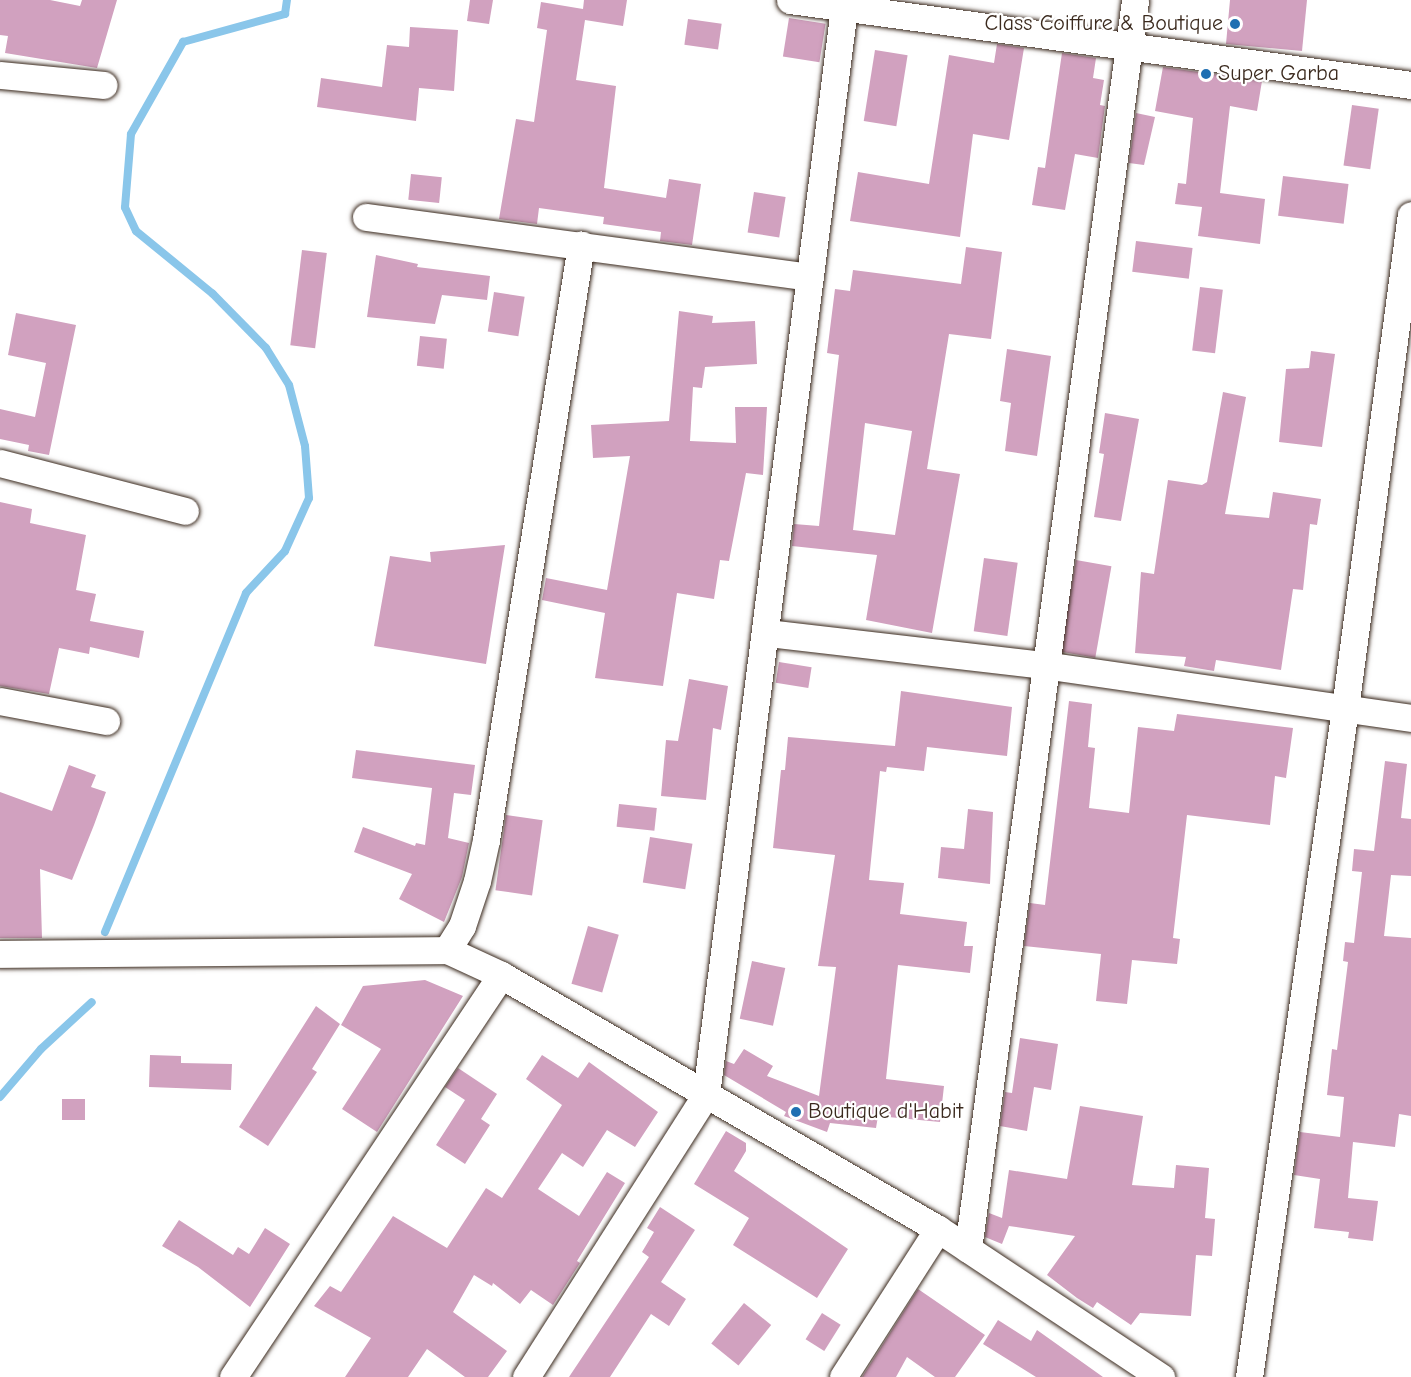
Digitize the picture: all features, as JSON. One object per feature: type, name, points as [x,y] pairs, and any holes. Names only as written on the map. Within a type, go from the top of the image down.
[{"type":"street","points":[[790,0],[1411,85]]},
{"type":"street","points":[[968,1249],[1044,665],[1135,0]]},
{"type":"street","points":[[526,1377],[706,1094],[767,633],[844,8]]},
{"type":"street","points":[[0,75],[104,85]]},
{"type":"street","points":[[1249,1377],[1345,708],[1411,215]]},
{"type":"street","points":[[366,217],[809,278]]},
{"type":"street","points":[[447,950],[462,926],[477,881],[486,840],[581,245]]},
{"type":"street","points":[[0,463],[185,512]]},
{"type":"street","points":[[767,633],[1044,665],[1411,718]]},
{"type":"street","points":[[0,701],[106,721]]},
{"type":"street","points":[[0,954],[447,950],[501,975],[938,1229],[1161,1377]]},
{"type":"street","points":[[233,1377],[501,975]]},
{"type":"street","points":[[843,1377],[938,1229]]},
{"type":"building","points":[[0,0],[50,0],[80,6],[82,0],[117,0],[97,68],[5,53],[8,36],[0,35]]},
{"type":"building","points":[[470,0],[493,0],[489,24],[467,21]]},
{"type":"building","points":[[584,0],[627,0],[623,26],[585,20],[576,80],[616,86],[604,188],[666,198],[669,179],[701,184],[692,245],[660,241],[661,232],[603,224],[604,217],[539,208],[537,224],[499,219],[516,119],[534,122],[547,30],[537,28],[541,2],[583,9]]},
{"type":"building","points":[[1230,0],[1307,0],[1302,51],[1226,44]]},
{"type":"building","points":[[789,18],[826,24],[819,62],[783,57]]},
{"type":"building","points":[[688,19],[722,24],[718,49],[684,45]]},
{"type":"building","points":[[410,27],[458,30],[454,91],[419,88],[416,121],[317,107],[321,78],[382,87],[387,45],[409,47]]},
{"type":"building","points":[[997,44],[1024,48],[1009,140],[973,134],[960,237],[850,221],[858,172],[929,184],[949,55],[994,63]]},
{"type":"building","points":[[875,50],[908,55],[896,126],[864,121]]},
{"type":"building","points":[[1062,53],[1096,58],[1093,78],[1104,80],[1100,105],[1105,106],[1098,158],[1075,154],[1065,210],[1032,205],[1038,167],[1045,168]]},
{"type":"building","points":[[1163,67],[1262,81],[1257,111],[1230,106],[1220,193],[1265,199],[1260,244],[1198,236],[1202,207],[1175,204],[1178,183],[1186,184],[1193,118],[1155,111]]},
{"type":"building","points":[[1352,105],[1379,109],[1370,169],[1344,165]]},
{"type":"building","points":[[1136,113],[1155,117],[1144,165],[1129,163]]},
{"type":"building","points":[[411,174],[442,177],[439,203],[408,200]]},
{"type":"building","points":[[1283,176],[1349,184],[1344,224],[1278,216]]},
{"type":"building","points":[[754,192],[786,197],[779,238],[748,232]]},
{"type":"building","points":[[1136,241],[1193,248],[1189,279],[1132,272]]},
{"type":"building","points":[[966,247],[1002,252],[991,339],[949,334],[927,469],[960,474],[932,633],[866,620],[877,555],[792,546],[794,524],[819,526],[839,355],[827,353],[835,289],[850,291],[853,270],[961,284]],"holes":[[[865,423],[912,431],[895,535],[853,530]]]},
{"type":"building","points":[[302,250],[327,253],[315,348],[290,345]]},
{"type":"building","points":[[376,255],[418,264],[417,267],[490,276],[487,300],[442,295],[435,324],[367,317]]},
{"type":"building","points":[[1200,287],[1223,290],[1215,353],[1192,351]]},
{"type":"building","points":[[494,292],[525,297],[518,336],[488,332]]},
{"type":"building","points":[[679,311],[713,316],[712,323],[755,321],[757,364],[705,367],[702,388],[693,387],[690,441],[736,443],[735,407],[767,407],[763,475],[746,473],[729,561],[720,560],[714,599],[677,593],[663,686],[595,678],[605,613],[542,600],[546,578],[607,590],[630,456],[593,458],[591,425],[669,421]]},
{"type":"building","points":[[16,313],[76,325],[49,455],[28,451],[29,445],[0,439],[0,409],[35,417],[46,363],[8,355]]},
{"type":"building","points":[[420,336],[447,339],[444,369],[417,366]]},
{"type":"building","points":[[1007,349],[1051,356],[1037,456],[1005,451],[1011,403],[1000,401]]},
{"type":"building","points":[[1311,351],[1335,354],[1322,447],[1279,442],[1286,369],[1309,368]]},
{"type":"building","points":[[1223,392],[1246,397],[1225,514],[1269,518],[1273,492],[1321,499],[1317,525],[1310,524],[1303,590],[1293,589],[1281,670],[1216,660],[1214,671],[1184,666],[1186,657],[1135,653],[1141,572],[1154,574],[1168,480],[1202,485],[1207,482]]},
{"type":"building","points":[[1105,413],[1139,419],[1121,521],[1094,517],[1104,454],[1099,453]]},
{"type":"building","points":[[0,502],[32,509],[30,523],[86,535],[76,590],[96,594],[90,621],[144,631],[139,658],[90,647],[89,654],[59,648],[49,694],[0,686]]},
{"type":"building","points":[[505,545],[486,664],[374,646],[390,556],[431,562],[430,552]]},
{"type":"building","points":[[984,558],[1018,563],[1007,636],[974,631]]},
{"type":"building","points":[[1076,560],[1111,566],[1095,658],[1060,652]]},
{"type":"building","points":[[779,662],[812,667],[808,688],[776,683]]},
{"type":"building","points":[[689,679],[728,686],[721,730],[713,728],[706,800],[661,796],[666,740],[678,741]]},
{"type":"building","points":[[901,691],[1012,707],[1007,756],[927,747],[924,771],[887,767],[886,772],[880,771],[869,880],[904,883],[900,914],[967,922],[964,946],[973,946],[970,973],[898,965],[886,1079],[944,1086],[940,1122],[878,1116],[876,1128],[830,1123],[827,1132],[784,1116],[786,1112],[724,1075],[726,1061],[734,1064],[744,1049],[773,1066],[767,1076],[819,1096],[836,967],[818,966],[835,855],[773,848],[781,770],[785,770],[788,737],[895,746]]},
{"type":"building","points":[[1069,701],[1092,704],[1088,747],[1095,748],[1089,808],[1129,813],[1138,727],[1174,731],[1177,714],[1293,728],[1286,778],[1275,776],[1270,825],[1187,815],[1173,938],[1180,939],[1177,964],[1132,960],[1127,1004],[1096,1001],[1101,954],[1024,946],[1030,903],[1045,905]]},
{"type":"building","points":[[356,750],[475,765],[471,795],[454,793],[448,838],[469,843],[462,877],[444,922],[399,899],[412,874],[354,852],[363,827],[415,846],[416,843],[425,845],[432,788],[352,778]]},
{"type":"building","points":[[1385,761],[1407,764],[1401,818],[1411,819],[1411,876],[1391,875],[1384,936],[1411,938],[1411,1116],[1399,1114],[1395,1147],[1353,1142],[1348,1198],[1378,1201],[1373,1241],[1348,1238],[1349,1232],[1314,1228],[1320,1179],[1294,1175],[1300,1132],[1340,1137],[1344,1097],[1327,1095],[1332,1049],[1337,1050],[1348,962],[1343,961],[1345,942],[1354,943],[1362,872],[1352,871],[1354,849],[1374,851]]},
{"type":"building","points":[[69,765],[96,775],[91,787],[106,792],[94,825],[72,880],[40,869],[42,938],[0,938],[0,792],[52,811]]},
{"type":"building","points":[[619,804],[657,808],[654,831],[617,827]]},
{"type":"building","points":[[968,809],[993,812],[990,884],[938,878],[941,847],[964,849]]},
{"type":"building","points":[[506,815],[543,820],[532,895],[495,890]]},
{"type":"building","points":[[650,837],[692,844],[685,889],[643,882]]},
{"type":"building","points":[[588,926],[619,935],[602,992],[571,984]]},
{"type":"building","points":[[752,961],[785,968],[773,1026],[740,1019]]},
{"type":"building","points":[[425,980],[463,996],[377,1132],[342,1109],[381,1049],[341,1025],[363,986]]},
{"type":"building","points":[[316,1006],[340,1024],[312,1069],[317,1072],[268,1146],[239,1127]]},
{"type":"building","points":[[1020,1038],[1058,1044],[1051,1090],[1034,1087],[1027,1131],[1000,1126],[1005,1092],[1012,1093]]},
{"type":"building","points":[[150,1055],[181,1056],[181,1063],[232,1064],[231,1090],[149,1087]]},
{"type":"building","points":[[542,1055],[578,1078],[589,1062],[658,1112],[635,1147],[607,1130],[583,1167],[562,1153],[538,1189],[579,1216],[607,1172],[625,1183],[577,1261],[580,1263],[553,1305],[531,1290],[520,1304],[493,1283],[492,1286],[474,1275],[453,1312],[507,1351],[488,1377],[465,1377],[427,1349],[408,1377],[345,1377],[371,1338],[314,1306],[330,1286],[341,1292],[393,1216],[447,1248],[486,1188],[502,1198],[562,1105],[526,1079]]},
{"type":"building","points":[[458,1068],[497,1094],[481,1119],[490,1125],[465,1164],[436,1145],[465,1100],[445,1087]]},
{"type":"building","points":[[62,1099],[85,1099],[85,1120],[62,1120]]},
{"type":"building","points":[[1080,1106],[1143,1116],[1132,1185],[1174,1188],[1176,1165],[1209,1168],[1205,1218],[1215,1219],[1212,1256],[1196,1255],[1191,1316],[1140,1313],[1131,1325],[1097,1302],[1093,1308],[1077,1298],[1047,1275],[1075,1236],[1009,1226],[1002,1244],[985,1237],[989,1213],[1002,1218],[1009,1170],[1067,1179]]},
{"type":"building","points":[[726,1131],[746,1143],[746,1151],[734,1171],[848,1249],[817,1298],[733,1245],[749,1218],[694,1184]]},
{"type":"building","points":[[660,1207],[695,1230],[661,1282],[686,1299],[669,1326],[651,1314],[610,1377],[569,1377],[649,1257],[642,1252],[654,1232],[647,1228]]},
{"type":"building","points":[[179,1220],[233,1255],[238,1247],[249,1254],[265,1228],[290,1244],[250,1307],[198,1267],[162,1246]]},
{"type":"building","points":[[918,1289],[985,1335],[955,1377],[935,1377],[907,1357],[896,1377],[862,1377]]},
{"type":"building","points":[[744,1303],[771,1325],[738,1365],[711,1343]]},
{"type":"building","points":[[822,1313],[841,1325],[824,1351],[806,1339]]},
{"type":"building","points":[[998,1320],[1031,1341],[1037,1330],[1103,1377],[1036,1377],[983,1344]]},
{"type":"waterway","points":[[105,932],[246,593],[285,551],[309,498],[305,446],[289,385],[266,348],[213,294],[136,231],[125,207],[131,134],[183,42],[285,14],[287,0]]},
{"type":"waterway","points":[[0,1097],[41,1049],[92,1002]]},
{"type":"place","name":"Class Coiffure & Boutique","points":[[1235,24]]},
{"type":"place","name":"Super Garba","points":[[1206,74]]},
{"type":"place","name":"Boutique d'Habit","points":[[796,1112]]}]
